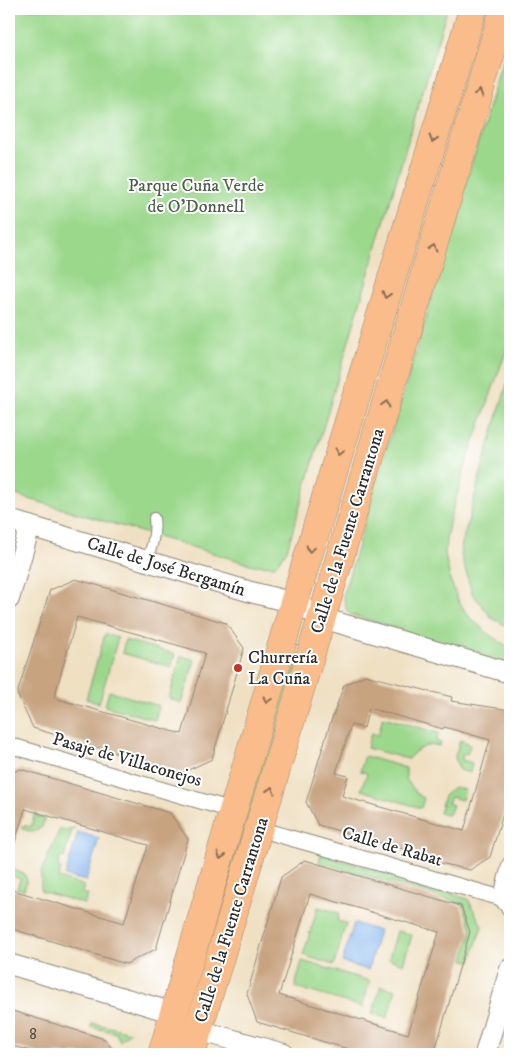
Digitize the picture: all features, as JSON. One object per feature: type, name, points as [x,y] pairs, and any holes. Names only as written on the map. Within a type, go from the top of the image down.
[{"type":"main road","name":"Calle de la Fuente Carrantona","points":[[162,1054],[235,810],[294,603],[473,9]]},
{"type":"main road","name":"Calle de la Fuente Carrantona","points":[[195,1042],[504,9]]},
{"type":"street","name":"Calle de José Bergamín","points":[[9,520],[294,603],[322,618],[510,673]]},
{"type":"street","points":[[9,599],[30,526]]},
{"type":"street","name":"Pasaje de Villaconejos","points":[[9,744],[235,810]]},
{"type":"street","name":"Calle de Rabat","points":[[259,829],[506,904]]},
{"type":"street","points":[[506,904],[510,864]]},
{"type":"street","points":[[9,964],[174,1013]]},
{"type":"street","points":[[485,1054],[510,969]]},
{"type":"street","points":[[195,1042],[284,1054]]},
{"type":"lane","points":[[147,561],[156,528],[154,518]]},
{"type":"green space","name":"Parque Cuña Verde de O'Donnell","points":[[9,9],[447,9],[287,550],[275,566],[253,565],[9,493]]},
{"type":"green space","points":[[510,35],[510,340],[466,464],[450,519],[445,553],[450,580],[459,602],[470,618],[491,636],[510,648],[510,664],[352,615],[347,611],[343,596]]},
{"type":"green space","points":[[510,374],[510,628],[492,618],[472,593],[460,551]]},
{"type":"green space","points":[[105,634],[118,638],[99,703],[86,699]]},
{"type":"green space","points":[[125,640],[175,654],[171,667],[122,653]]},
{"type":"green space","points":[[292,652],[301,655],[209,961],[201,959]]},
{"type":"green space","points":[[181,656],[195,660],[181,703],[169,698]]},
{"type":"green space","points":[[109,691],[159,706],[155,720],[105,706]]},
{"type":"green space","points":[[383,717],[439,733],[436,741],[441,743],[440,746],[431,745],[422,748],[408,759],[367,748],[371,733],[378,735]]},
{"type":"green space","points":[[460,740],[468,743],[470,746],[467,754],[463,754],[462,760],[472,763],[470,773],[459,770],[455,757]]},
{"type":"green space","points":[[365,756],[406,768],[406,779],[418,795],[424,798],[421,808],[361,790],[367,773],[360,771]]},
{"type":"green space","points":[[454,787],[465,790],[462,800],[451,797],[448,803],[453,805],[450,813],[447,815],[439,813],[444,796]]},
{"type":"green space","points":[[35,813],[37,817],[45,818],[42,827],[34,832],[22,829],[23,825],[31,827]]},
{"type":"green space","points":[[75,828],[72,830],[64,858],[60,857],[58,867],[61,869],[58,878],[84,886],[82,893],[88,895],[84,904],[41,891],[41,872],[60,829],[66,831]]},
{"type":"green space","points":[[321,854],[468,899],[482,926],[471,961],[464,960],[472,930],[463,904],[319,862]]},
{"type":"green space","points":[[11,869],[24,874],[27,880],[24,890],[17,889],[20,879],[9,875]]},
{"type":"green space","points":[[318,907],[339,913],[337,921],[346,923],[334,965],[303,955]]},
{"type":"green space","points":[[397,931],[412,935],[403,964],[389,959]]},
{"type":"green space","points":[[302,961],[370,981],[362,1007],[295,987]]},
{"type":"green space","points":[[381,986],[396,990],[387,1018],[372,1014]]},
{"type":"green space","points":[[92,1023],[130,1032],[120,1041],[116,1033],[91,1027]]},
{"type":"water","points":[[78,832],[99,838],[86,881],[65,876]]},
{"type":"water","points":[[354,923],[379,931],[368,970],[342,962]]},
{"type":"building","points":[[76,579],[226,623],[244,648],[212,759],[182,773],[33,728],[17,694],[50,590]],"holes":[[[77,617],[205,653],[182,734],[54,698]]]},
{"type":"building","points":[[365,675],[452,697],[451,701],[510,710],[510,791],[490,857],[470,870],[427,860],[428,856],[318,825],[306,802],[344,685]],"holes":[[[369,708],[443,729],[444,727],[490,740],[464,831],[342,796],[348,776],[336,773],[351,725],[364,728]]]},
{"type":"building","points":[[20,769],[170,813],[188,839],[156,949],[126,964],[9,928],[9,889],[124,923],[148,845],[25,809],[12,852],[9,852],[9,774]]},
{"type":"building","points":[[305,860],[461,906],[470,932],[434,1054],[365,1054],[257,1022],[247,994],[281,877]],"holes":[[[310,894],[439,932],[408,1034],[279,995]]]},
{"type":"building","points":[[9,1010],[105,1039],[116,1054],[42,1054],[9,1045]]},
{"type":"place","name":"Churrería La Cuña","points":[[238,668]]}]
